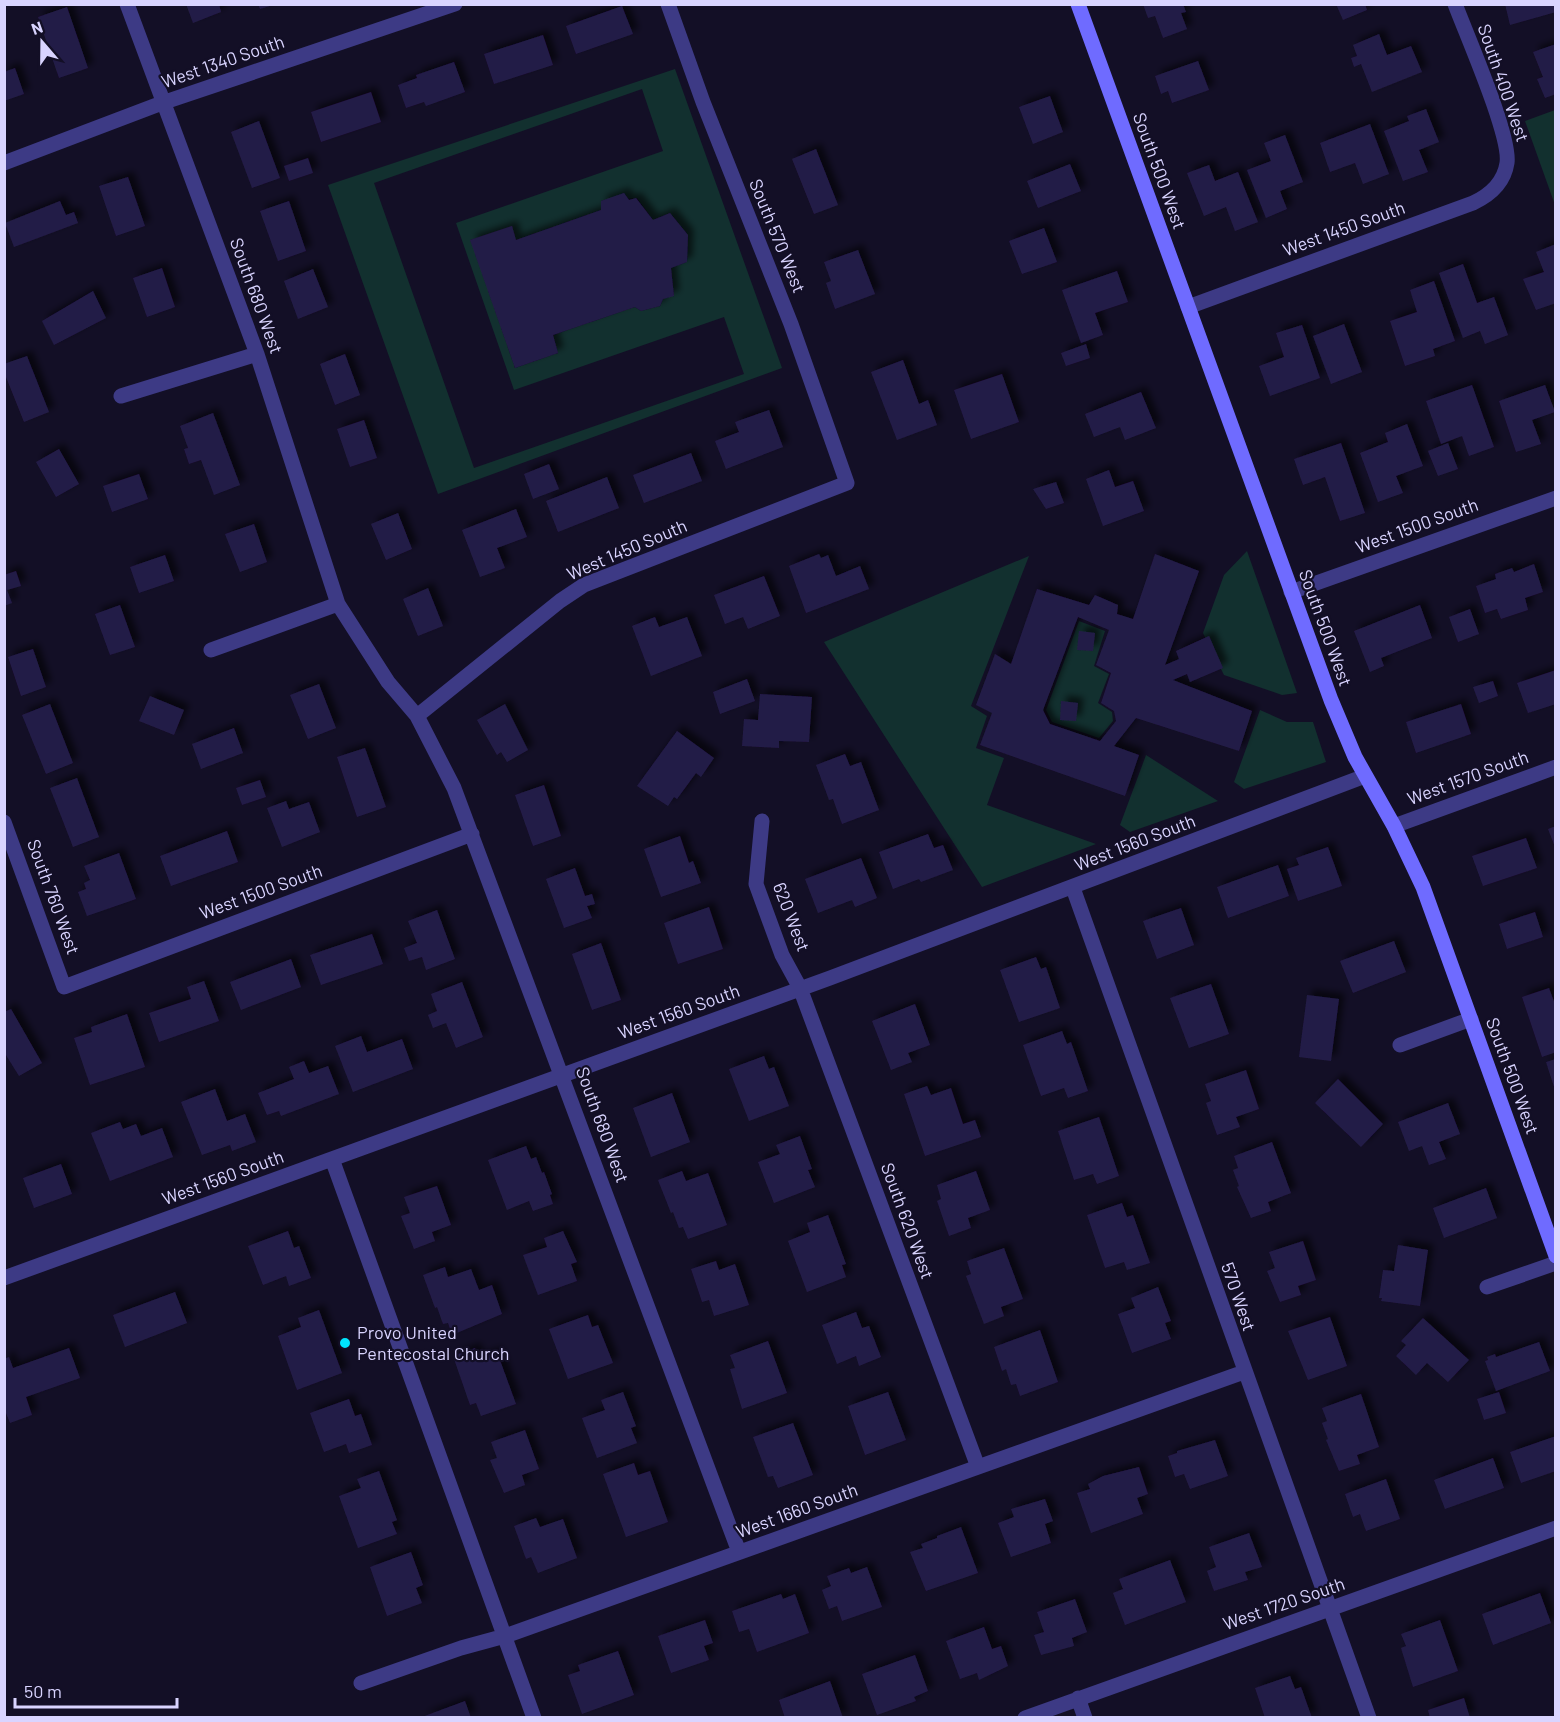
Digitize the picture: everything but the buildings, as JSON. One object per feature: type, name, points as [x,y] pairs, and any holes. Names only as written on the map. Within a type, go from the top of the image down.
[{"type":"main road","name":"South 500 West","points":[[1078,4],[1331,700],[1365,776],[1394,826],[1423,887],[1556,1256]]},
{"type":"street","name":"South 680 West","points":[[126,4],[257,354],[338,604],[388,682],[417,716],[454,788],[739,1552]]},
{"type":"street","name":"West 1340 South","points":[[4,163],[162,103],[455,4]]},
{"type":"street","name":"South 570 West","points":[[668,4],[703,102],[790,324],[847,483]]},
{"type":"street","name":"South 400 West","points":[[1455,4],[1503,134],[1507,155],[1503,175]]},
{"type":"street","name":"West 1450 South","points":[[1188,307],[1473,203],[1491,192],[1503,175]]},
{"type":"street","points":[[122,396],[257,354]]},
{"type":"street","name":"West 1450 South","points":[[417,716],[560,601],[584,585],[847,483]]},
{"type":"street","name":"West 1500 South","points":[[1291,592],[1556,498]]},
{"type":"street","points":[[211,650],[338,604]]},
{"type":"street","name":"West 1570 South","points":[[1394,826],[1556,767]]},
{"type":"street","name":"West 1560 South","points":[[4,1278],[563,1076],[1073,888],[1365,776]]},
{"type":"street","name":"620 West","points":[[762,821],[756,884],[782,955],[800,988]]},
{"type":"street","name":"South 760 West","points":[[4,822],[64,987]]},
{"type":"street","name":"West 1500 South","points":[[64,987],[472,834]]},
{"type":"street","name":"570 West","points":[[1073,888],[1369,1718]]},
{"type":"street","name":"South 620 West","points":[[800,988],[978,1467]]},
{"type":"street","points":[[1400,1045],[1471,1019]]},
{"type":"street","points":[[332,1160],[534,1718]]},
{"type":"street","points":[[1486,1287],[1556,1263]]},
{"type":"street","name":"West 1660 South","points":[[361,1683],[461,1648],[505,1636],[1244,1372]]},
{"type":"street","name":"West 1720 South","points":[[1025,1718],[1556,1528]]},
{"type":"street","points":[[1078,1698],[1085,1718]]},
{"type":"green space","points":[[675,69],[782,368],[438,494],[328,185]],"holes":[[[642,89],[663,151],[456,223],[514,390],[724,317],[744,374],[474,468],[374,183]],[[637,198],[653,220],[670,213],[688,235],[687,262],[671,268],[674,295],[663,299],[660,306],[641,311],[635,307],[553,335],[558,353],[515,368],[471,240],[512,227],[516,240],[601,210],[601,201]]]},
{"type":"green space","points":[[1556,110],[1555,205],[1525,121]]},
{"type":"green space","points":[[1247,551],[1297,693],[1282,695],[1224,675],[1203,633],[1224,575]]},
{"type":"green space","points":[[1029,556],[971,706],[987,716],[976,748],[1004,758],[987,805],[1096,844],[982,887],[824,642]]},
{"type":"green space","points":[[1079,621],[1105,631],[1094,666],[1109,674],[1098,703],[1112,712],[1113,721],[1099,738],[1052,722],[1046,710]]},
{"type":"green space","points":[[1260,710],[1287,722],[1313,722],[1326,762],[1244,789],[1234,782]]},
{"type":"green space","points":[[1146,755],[1218,801],[1130,832],[1120,825]]},
{"type":"place","name":"Provo United Pentecostal Church","points":[[345,1343]]}]
